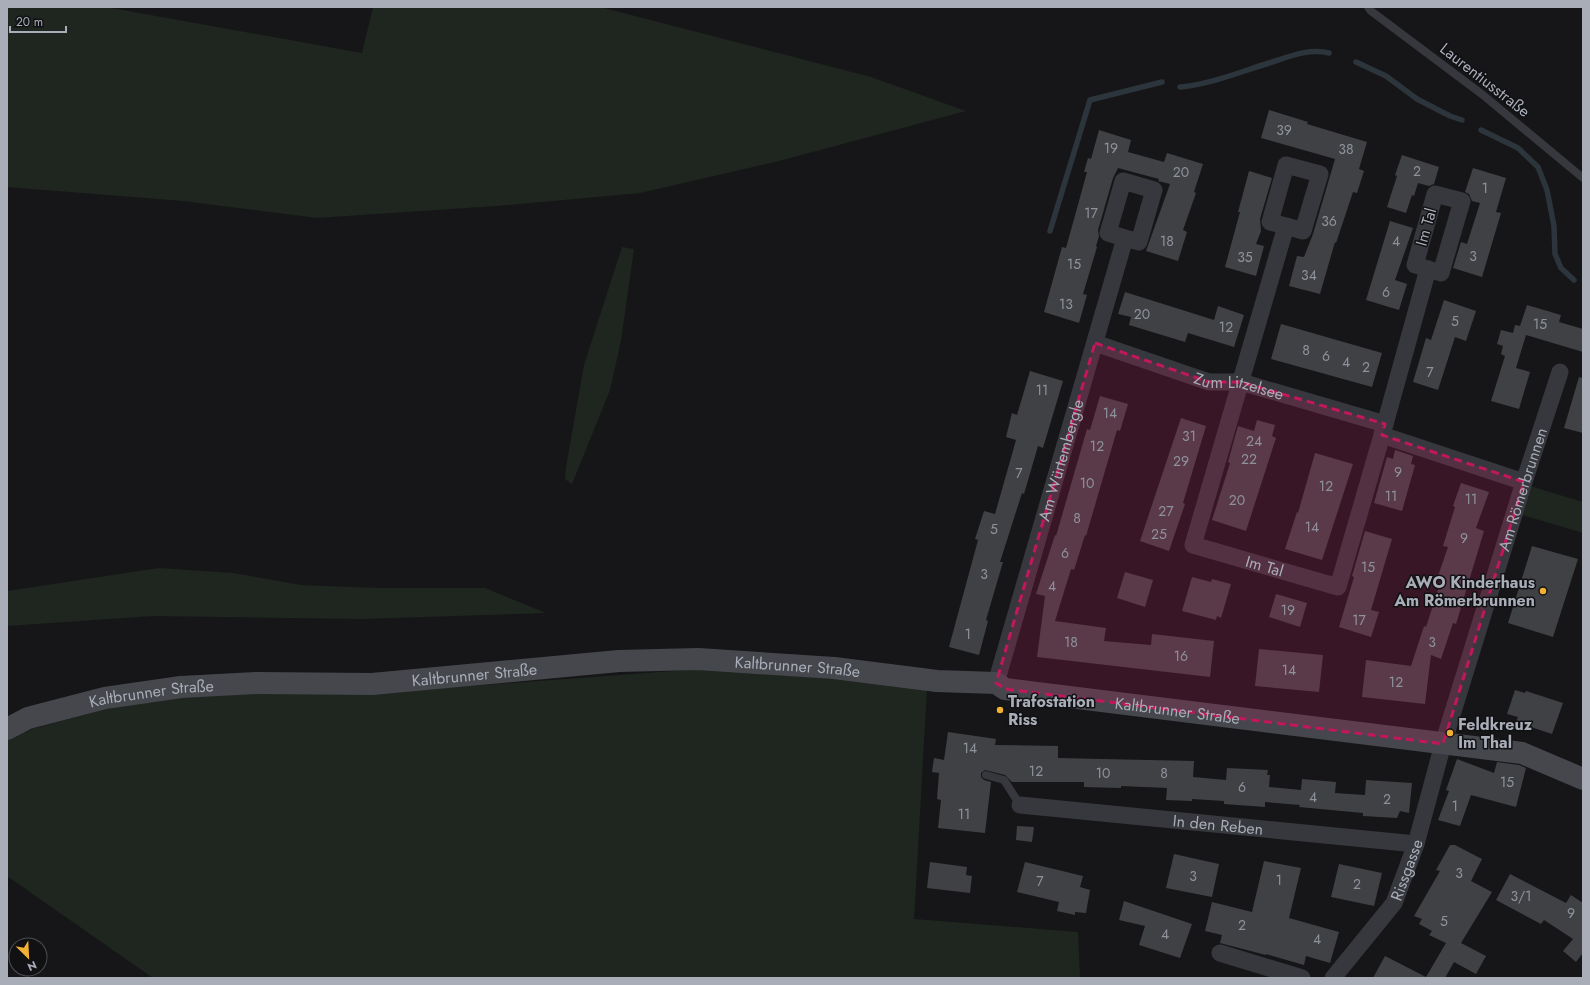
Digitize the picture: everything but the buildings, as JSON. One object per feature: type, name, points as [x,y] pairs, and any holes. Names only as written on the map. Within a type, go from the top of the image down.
[{"type":"street","name":"Im Tal","points":[[1286,226],[1193,545],[1338,587],[1384,430],[1428,269]]},
{"type":"street","name":"Am Würtembergle","points":[[996,683],[1126,238]]},
{"type":"street","name":"Zum Litzelsee","points":[[1095,343],[1209,382],[1241,382],[1384,430],[1524,482]]},
{"type":"street","name":"Am Römerbrunnen","points":[[1443,744],[1524,482],[1560,372]]},
{"type":"street","name":"Kaltbrunner Straße","points":[[7,729],[28,718],[104,698],[181,687],[256,683],[372,684],[619,661],[698,659],[834,668],[937,681],[996,683],[1006,689],[1522,753],[1583,779]]},
{"type":"street","name":"Rissgasse","points":[[1333,978],[1394,903],[1416,844],[1443,744]]},
{"type":"street","name":"In den Reben","points":[[1020,805],[1416,844]]},
{"type":"street","points":[[1220,953],[1302,978]]},
{"type":"lane","name":"Laurentiusstraße","points":[[1368,7],[1371,11],[1483,95],[1583,178]]},
{"type":"lane","points":[[986,775],[1004,780],[1020,805]]},
{"type":"highlighted area","points":[[1095,343],[1209,382],[1241,382],[1385,424],[1382,435],[1524,482],[1443,744],[1005,689],[996,683]]},
{"type":"shaded area","points":[[7,7],[106,7],[362,53],[373,7],[600,7],[871,77],[966,111],[779,161],[640,193],[496,206],[317,218],[183,201],[7,187]]},
{"type":"shaded area","points":[[622,247],[634,249],[621,341],[610,390],[572,484],[565,479],[566,467],[584,365]]},
{"type":"shaded area","points":[[1530,486],[1583,502],[1583,533],[1522,515]]},
{"type":"shaded area","points":[[159,568],[233,573],[301,585],[378,588],[485,588],[546,613],[361,619],[153,616],[7,626],[7,591]]},
{"type":"shaded area","points":[[701,669],[836,679],[927,689],[914,919],[1078,932],[1080,978],[153,978],[7,876],[7,741],[32,729],[106,709],[182,696],[257,692],[375,693]]},
{"type":"waterway","points":[[1180,87],[1236,74],[1306,52],[1329,53]]},
{"type":"waterway","points":[[1356,62],[1386,76],[1417,99],[1450,116],[1462,120]]},
{"type":"waterway","points":[[1050,231],[1090,100],[1162,82]]},
{"type":"waterway","points":[[1481,130],[1518,148],[1538,167],[1547,190],[1554,226],[1555,254],[1561,268],[1574,280]]},
{"type":"place","name":"AWO Kinderhaus Am Römerbrunnen","points":[[1543,591]]},
{"type":"place","name":"Trafostation Riss","points":[[1000,710]]},
{"type":"place","name":"Feldkreuz Im Thal","points":[[1450,733]]}]
